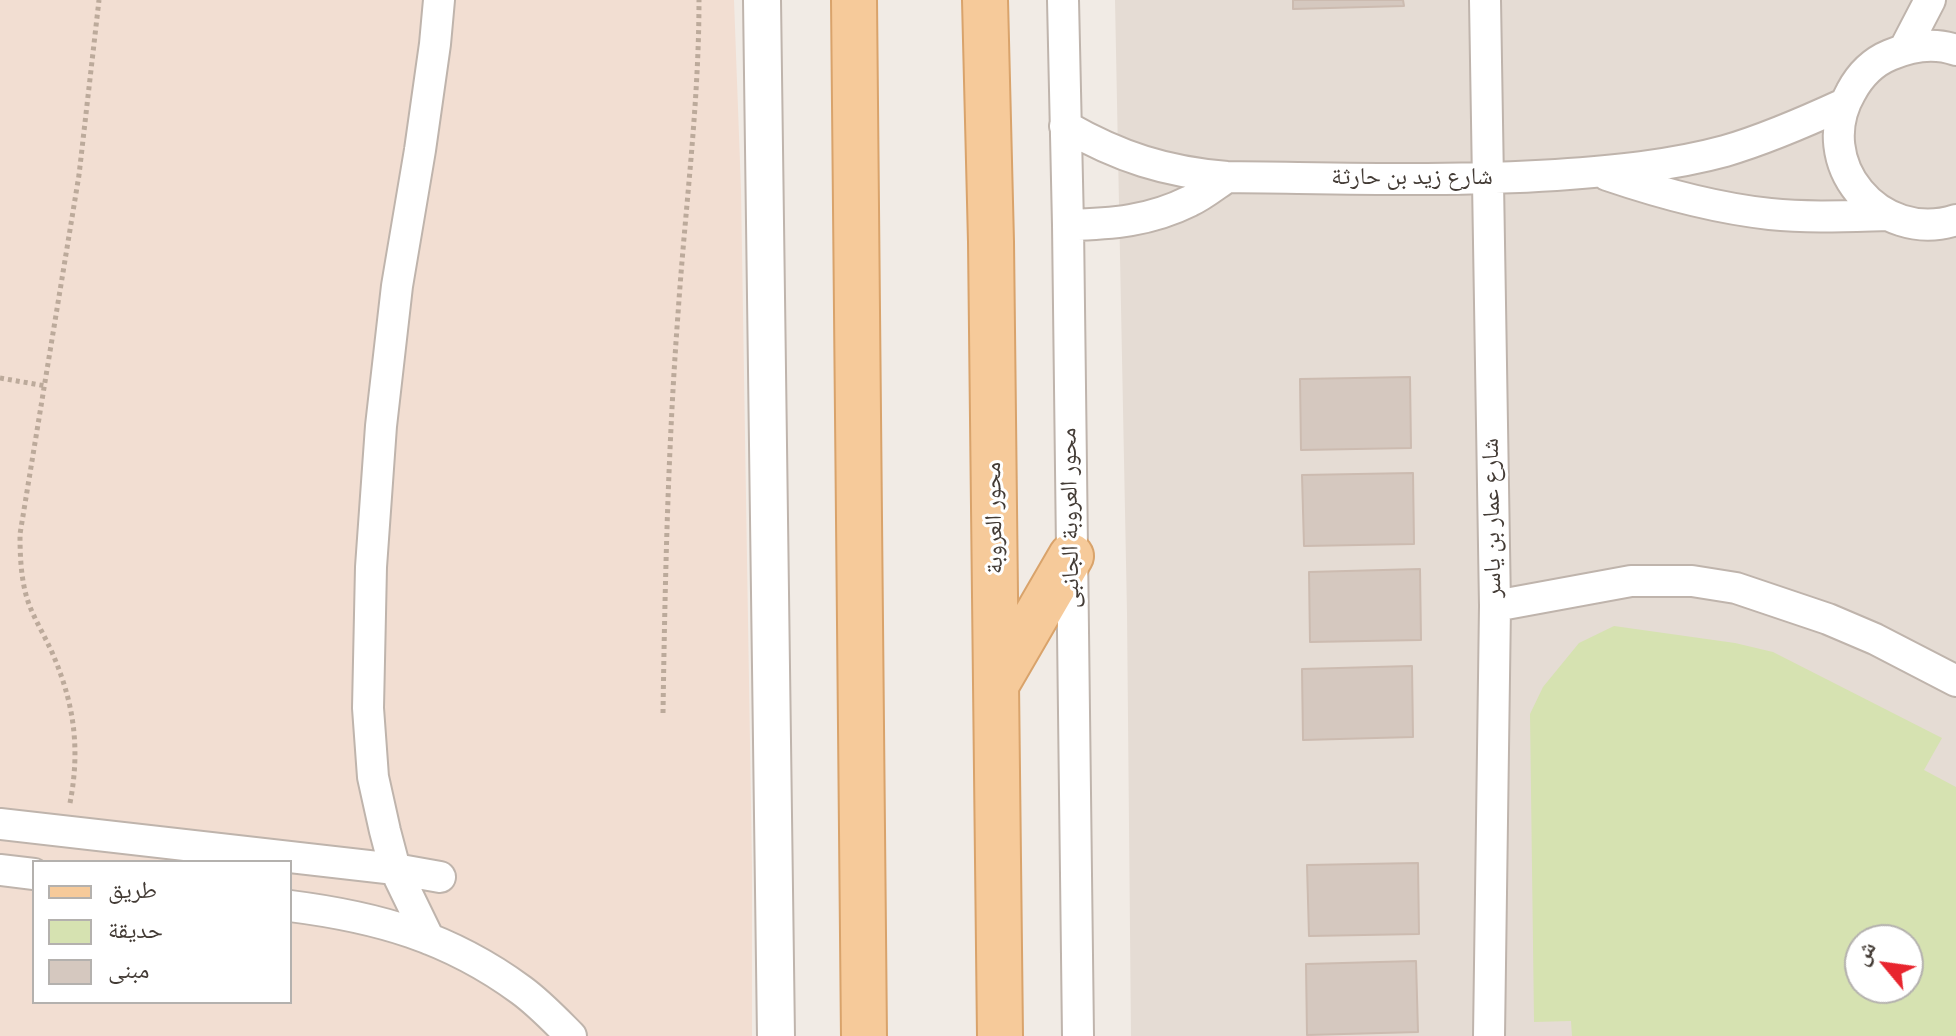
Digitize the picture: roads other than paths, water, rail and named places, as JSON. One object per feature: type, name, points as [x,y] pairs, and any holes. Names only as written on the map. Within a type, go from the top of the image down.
[{"type":"main road","points":[[854,0],[864,1036]]},
{"type":"main road","name":"محور العروبة","points":[[985,0],[1004,1030]]},
{"type":"main road","points":[[998,682],[1071,556]]},
{"type":"street","points":[[429,939],[395,869],[373,777],[368,708],[371,567],[381,426],[397,286],[420,150],[439,0]]},
{"type":"street","points":[[762,0],[776,1036]]},
{"type":"street","name":"محور العروبة الجانبى","points":[[1063,0],[1078,1036]]},
{"type":"street","name":"شارع عمار بن ياسر","points":[[1485,0],[1495,606],[1489,1036]]},
{"type":"street","points":[[1905,48],[1930,0]]},
{"type":"street","points":[[1952,225],[1916,224],[1888,215],[1870,204],[1855,188],[1845,168],[1839,147],[1839,125],[1844,104],[1858,79],[1879,60],[1905,48],[1929,45],[1956,50]]},
{"type":"street","name":"شارع زيد بن حارثة","points":[[1065,126],[1095,143],[1137,160],[1193,174],[1227,177],[1488,179],[1661,165],[1724,151],[1786,131],[1844,104]]},
{"type":"street","name":"شارع زيد بن حارثة","points":[[1598,172],[1653,191],[1770,214],[1829,217],[1888,215]]},
{"type":"street","points":[[1068,225],[1111,225],[1152,216],[1192,200],[1227,177]]},
{"type":"street","points":[[1495,606],[1631,581],[1692,581],[1736,588],[1828,619],[1875,639],[1956,681]]},
{"type":"street","points":[[0,824],[395,869],[440,877]]},
{"type":"street","points":[[0,870],[32,874]]},
{"type":"street","points":[[292,906],[365,918],[429,939],[486,967],[522,991],[571,1036]]}]
